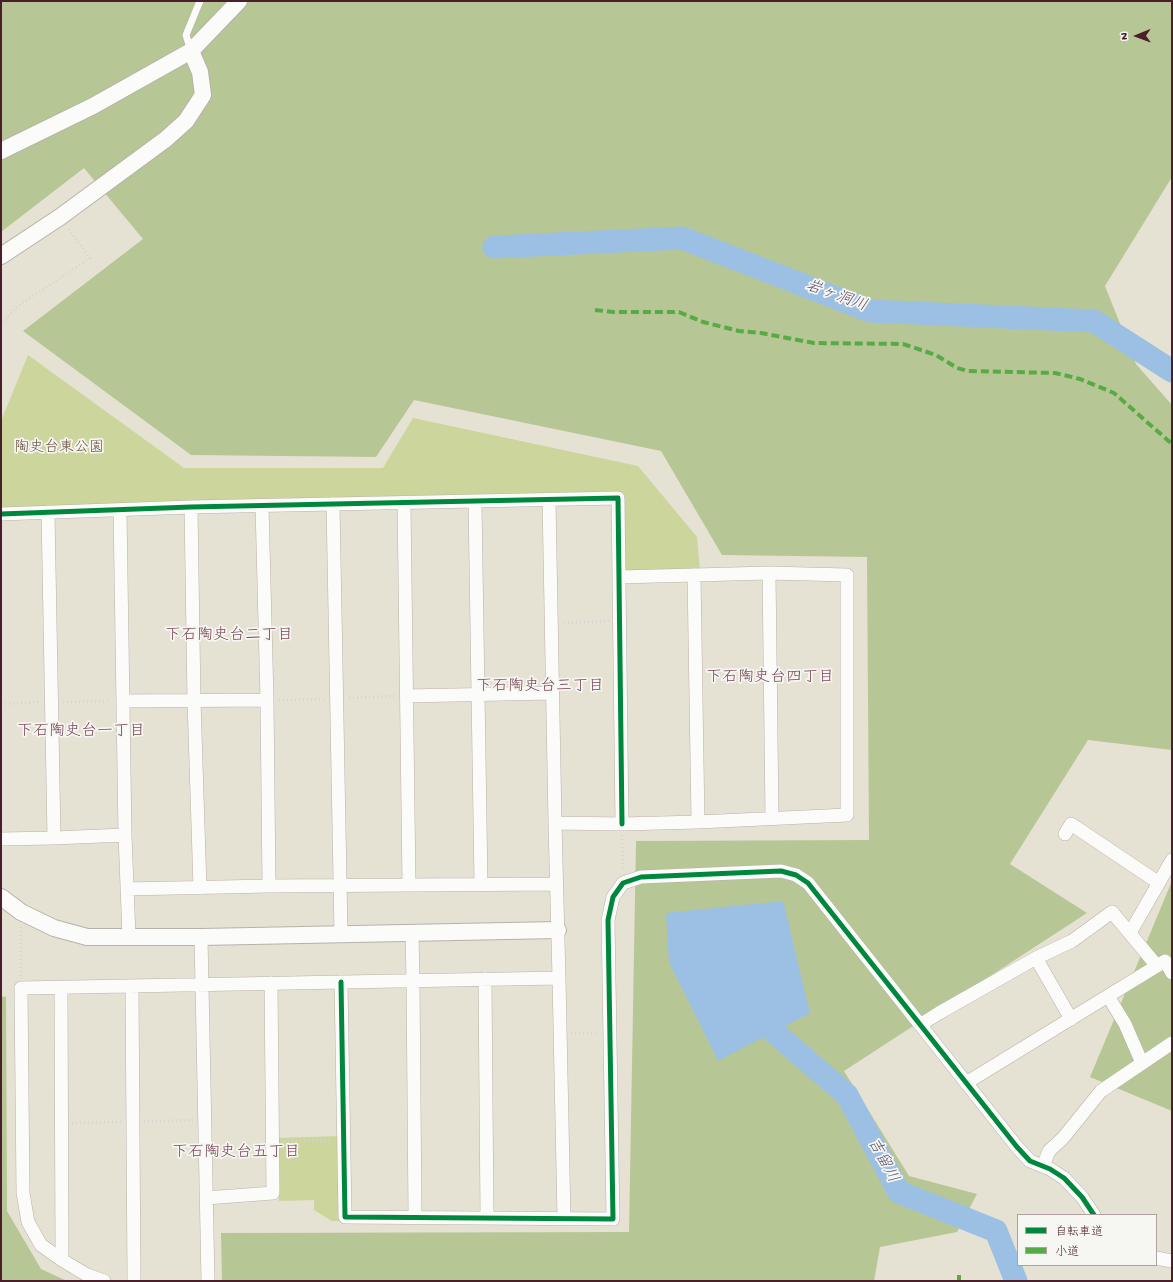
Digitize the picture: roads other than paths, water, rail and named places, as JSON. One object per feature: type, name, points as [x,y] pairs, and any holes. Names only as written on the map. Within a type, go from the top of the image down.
[{"type":"street","points":[[1,151],[93,106],[191,51],[239,1]]},
{"type":"street","points":[[1,256],[60,217],[166,139],[186,120],[203,95],[200,72],[191,51]]},
{"type":"street","points":[[1,514],[191,507],[618,498],[622,824]]},
{"type":"street","points":[[549,500],[564,1218]]},
{"type":"street","points":[[476,502],[481,884]]},
{"type":"street","points":[[404,503],[410,885]]},
{"type":"street","points":[[333,504],[341,934]]},
{"type":"street","points":[[262,506],[267,700],[269,886]]},
{"type":"street","points":[[191,507],[194,701],[200,888]]},
{"type":"street","points":[[120,510],[125,835],[129,937]]},
{"type":"street","points":[[48,512],[54,838]]},
{"type":"street","points":[[555,824],[698,822],[847,815],[847,575],[769,573],[620,577]]},
{"type":"street","points":[[769,573],[772,818]]},
{"type":"street","points":[[694,575],[698,822]]},
{"type":"street","points":[[407,696],[552,693]]},
{"type":"street","points":[[123,701],[267,700]]},
{"type":"street","points":[[1065,834],[1071,824],[1159,883]]},
{"type":"street","points":[[1,839],[125,835]]},
{"type":"street","points":[[1130,933],[1172,860]]},
{"type":"street","points":[[341,982],[345,1217],[613,1219],[608,920],[613,897],[623,883],[641,877],[781,871],[796,875],[808,883],[966,1083],[1030,1161],[1050,1169],[1064,1178],[1082,1197],[1093,1214]]},
{"type":"street","points":[[128,889],[340,885],[556,884]]},
{"type":"street","points":[[1,897],[21,912],[54,928],[86,937],[201,937],[558,930]]},
{"type":"street","points":[[920,1024],[1036,958],[1072,941],[1112,912],[1157,966]]},
{"type":"street","points":[[412,933],[414,980],[416,1217]]},
{"type":"street","points":[[201,937],[208,1281]]},
{"type":"street","points":[[1036,958],[1071,1019]]},
{"type":"street","points":[[966,1083],[1165,961],[1172,973]]},
{"type":"street","points":[[104,1281],[87,1275],[41,1245],[28,1222],[23,1193],[21,988],[559,978]]},
{"type":"street","points":[[486,979],[487,1218]]},
{"type":"street","points":[[206,1198],[273,1194],[271,983]]},
{"type":"street","points":[[132,986],[134,1281]]},
{"type":"street","points":[[61,987],[62,1260]]},
{"type":"street","points":[[1108,996],[1125,1024],[1142,1063]]},
{"type":"street","points":[[1043,1166],[1049,1151],[1063,1138],[1101,1090],[1172,1043]]},
{"type":"street","points":[[1157,1258],[1172,1261]]},
{"type":"lane","points":[[191,51],[186,35],[200,1]]},
{"type":"water","points":[[783,901],[810,1013],[718,1061],[669,962],[666,913]]},
{"type":"waterway","name":"岩ヶ洞川","points":[[494,247],[682,238],[870,311],[1094,321],[1172,371]]},
{"type":"waterway","name":"吉留川","points":[[774,1032],[847,1095],[899,1192],[996,1231],[1016,1281]]},
{"type":"district","name":"下石陶史台二丁目","points":[[229,637]]},
{"type":"district","name":"下石陶史台四丁目","points":[[770,679]]},
{"type":"district","name":"下石陶史台三丁目","points":[[540,688]]},
{"type":"district","name":"下石陶史台一丁目","points":[[81,733]]},
{"type":"district","name":"下石陶史台五丁目","points":[[236,1154]]},
{"type":"park label","name":"陶史台東公園","points":[[59,449]]}]
